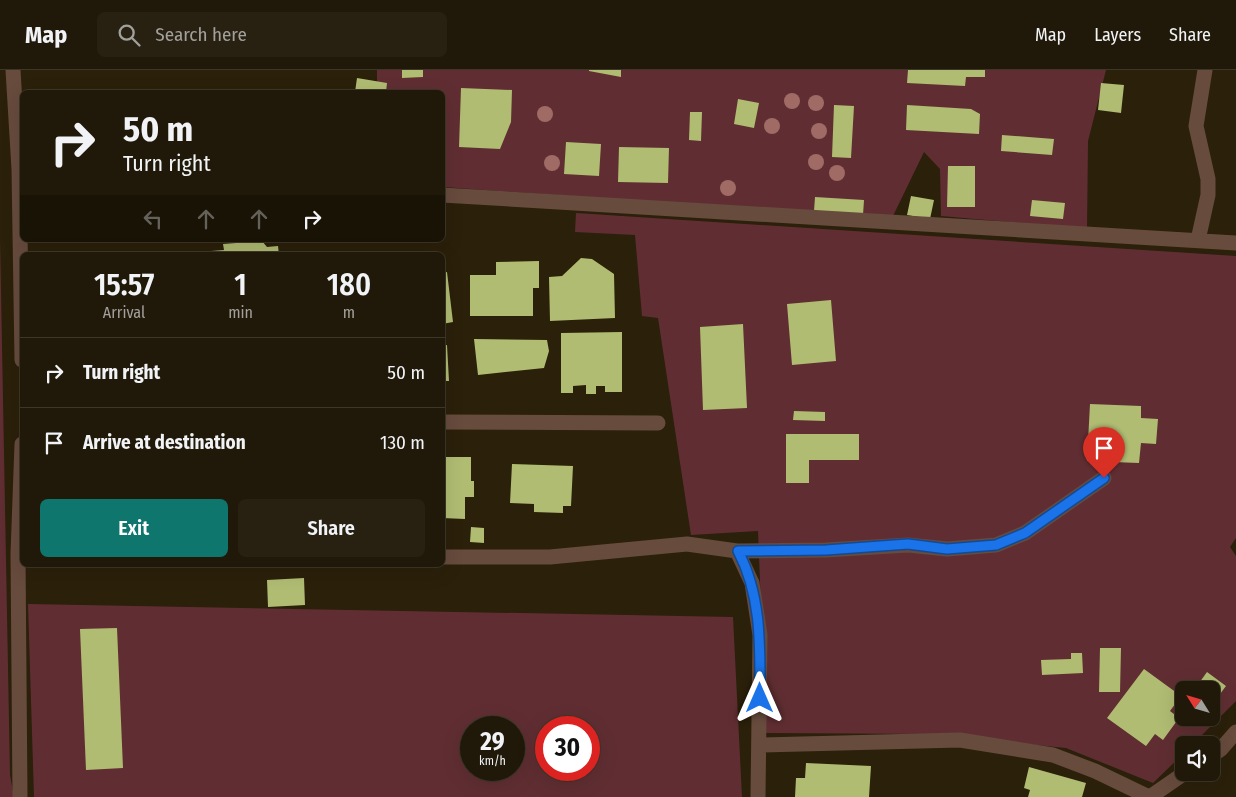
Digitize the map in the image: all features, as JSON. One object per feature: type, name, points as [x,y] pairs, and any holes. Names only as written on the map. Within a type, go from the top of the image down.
[{"type":"street","points":[[13,70],[20,169]]},
{"type":"street","points":[[1198,240],[1208,195],[1208,180],[1196,126],[1205,70]]},
{"type":"street","points":[[445,195],[1236,243]]},
{"type":"street","points":[[445,422],[658,423]]},
{"type":"street","points":[[445,557],[550,558],[687,544],[738,551],[826,550],[908,544],[947,549],[996,545],[1025,533],[1104,478]]},
{"type":"street","points":[[738,551],[752,583],[760,635],[758,797]]},
{"type":"street","points":[[20,554],[20,797]]},
{"type":"street","points":[[1220,750],[1236,732]]},
{"type":"street","points":[[759,745],[970,742],[1053,755],[1149,797],[1175,779]]},
{"type":"shaded area","points":[[377,70],[1106,70],[1088,141],[1087,229],[941,216],[940,169],[924,152],[892,218],[445,187],[445,90],[377,90]]},
{"type":"shaded area","points":[[576,213],[1236,256],[1236,538],[1230,547],[1236,556],[1236,701],[1220,717],[1220,681],[1175,681],[1175,726],[1211,726],[1201,736],[1175,736],[1175,762],[1153,783],[1066,748],[927,734],[766,733],[758,531],[691,535],[658,318],[642,316],[635,235],[575,232]]},
{"type":"shaded area","points":[[0,238],[10,775],[14,797],[0,797]]},
{"type":"shaded area","points":[[28,604],[733,617],[742,797],[34,797]]},
{"type":"building","points":[[402,70],[423,70],[423,77],[402,78]]},
{"type":"building","points":[[621,70],[621,77],[589,71]]},
{"type":"building","points":[[908,70],[985,70],[985,77],[966,77],[965,86],[907,83]]},
{"type":"building","points":[[357,78],[387,83],[386,90],[355,90]]},
{"type":"building","points":[[1101,83],[1124,85],[1121,113],[1098,110]]},
{"type":"building","points":[[461,88],[512,90],[511,122],[500,149],[459,147]]},
{"type":"building","points":[[738,99],[759,103],[754,128],[734,124]]},
{"type":"building","points":[[834,105],[854,106],[851,158],[832,157]]},
{"type":"building","points":[[907,105],[971,109],[980,114],[979,134],[906,130]]},
{"type":"building","points":[[690,112],[702,112],[701,141],[689,140]]},
{"type":"building","points":[[1002,135],[1054,139],[1052,155],[1001,151]]},
{"type":"building","points":[[566,142],[601,144],[599,176],[564,174]]},
{"type":"building","points":[[619,147],[669,148],[668,183],[618,182]]},
{"type":"building","points":[[948,166],[975,166],[975,207],[947,207]]},
{"type":"building","points":[[911,196],[934,200],[930,219],[907,215]]},
{"type":"building","points":[[815,197],[864,200],[863,215],[814,211]]},
{"type":"building","points":[[1032,200],[1065,203],[1063,219],[1030,216]]},
{"type":"building","points":[[263,242],[267,247],[278,246],[279,252],[211,252],[224,250],[223,244]]},
{"type":"building","points":[[581,258],[592,259],[614,274],[615,318],[550,321],[549,277],[562,276]]},
{"type":"building","points":[[539,261],[539,288],[533,288],[533,316],[470,316],[470,275],[496,275],[496,262]]},
{"type":"building","points":[[445,272],[447,272],[453,322],[445,323]]},
{"type":"building","points":[[831,300],[836,361],[792,365],[787,304]]},
{"type":"building","points":[[743,324],[747,408],[703,410],[700,327]]},
{"type":"building","points":[[622,332],[622,392],[605,392],[605,386],[596,386],[596,394],[586,394],[586,385],[573,386],[573,393],[561,393],[561,333]]},
{"type":"building","points":[[474,339],[547,340],[549,351],[544,368],[478,375]]},
{"type":"building","points":[[445,345],[447,345],[449,381],[445,381]]},
{"type":"building","points":[[1090,404],[1141,406],[1141,418],[1158,419],[1156,444],[1141,443],[1139,463],[1087,461]]},
{"type":"building","points":[[794,411],[825,412],[825,421],[793,420]]},
{"type":"building","points":[[786,434],[859,434],[859,460],[809,460],[809,483],[786,483]]},
{"type":"building","points":[[445,457],[471,457],[471,481],[474,481],[474,497],[465,497],[465,519],[445,518]]},
{"type":"building","points":[[512,464],[573,466],[571,506],[563,506],[563,513],[534,512],[534,504],[510,503]]},
{"type":"building","points":[[471,527],[484,528],[484,543],[470,542]]},
{"type":"building","points":[[304,578],[305,605],[268,607],[267,580]]},
{"type":"building","points":[[117,628],[123,768],[86,770],[80,629]]},
{"type":"building","points":[[1100,648],[1121,648],[1120,692],[1099,692]]},
{"type":"building","points":[[1071,653],[1082,653],[1083,673],[1042,675],[1041,660],[1071,659]]},
{"type":"building","points":[[1144,669],[1175,692],[1175,704],[1170,711],[1175,715],[1175,724],[1163,740],[1155,734],[1146,746],[1107,718]]},
{"type":"building","points":[[1207,672],[1219,681],[1200,681]]},
{"type":"building","points":[[1220,682],[1226,686],[1220,694]]},
{"type":"building","points":[[806,763],[871,766],[869,797],[795,797],[796,778],[805,778]]},
{"type":"building","points":[[1029,767],[1086,783],[1082,797],[1028,797],[1030,790],[1024,788]]},
{"type":"route","points":[[760,698],[760,635],[752,583],[738,551],[826,550],[908,544],[947,549],[996,545],[1025,533],[1104,478]]}]
